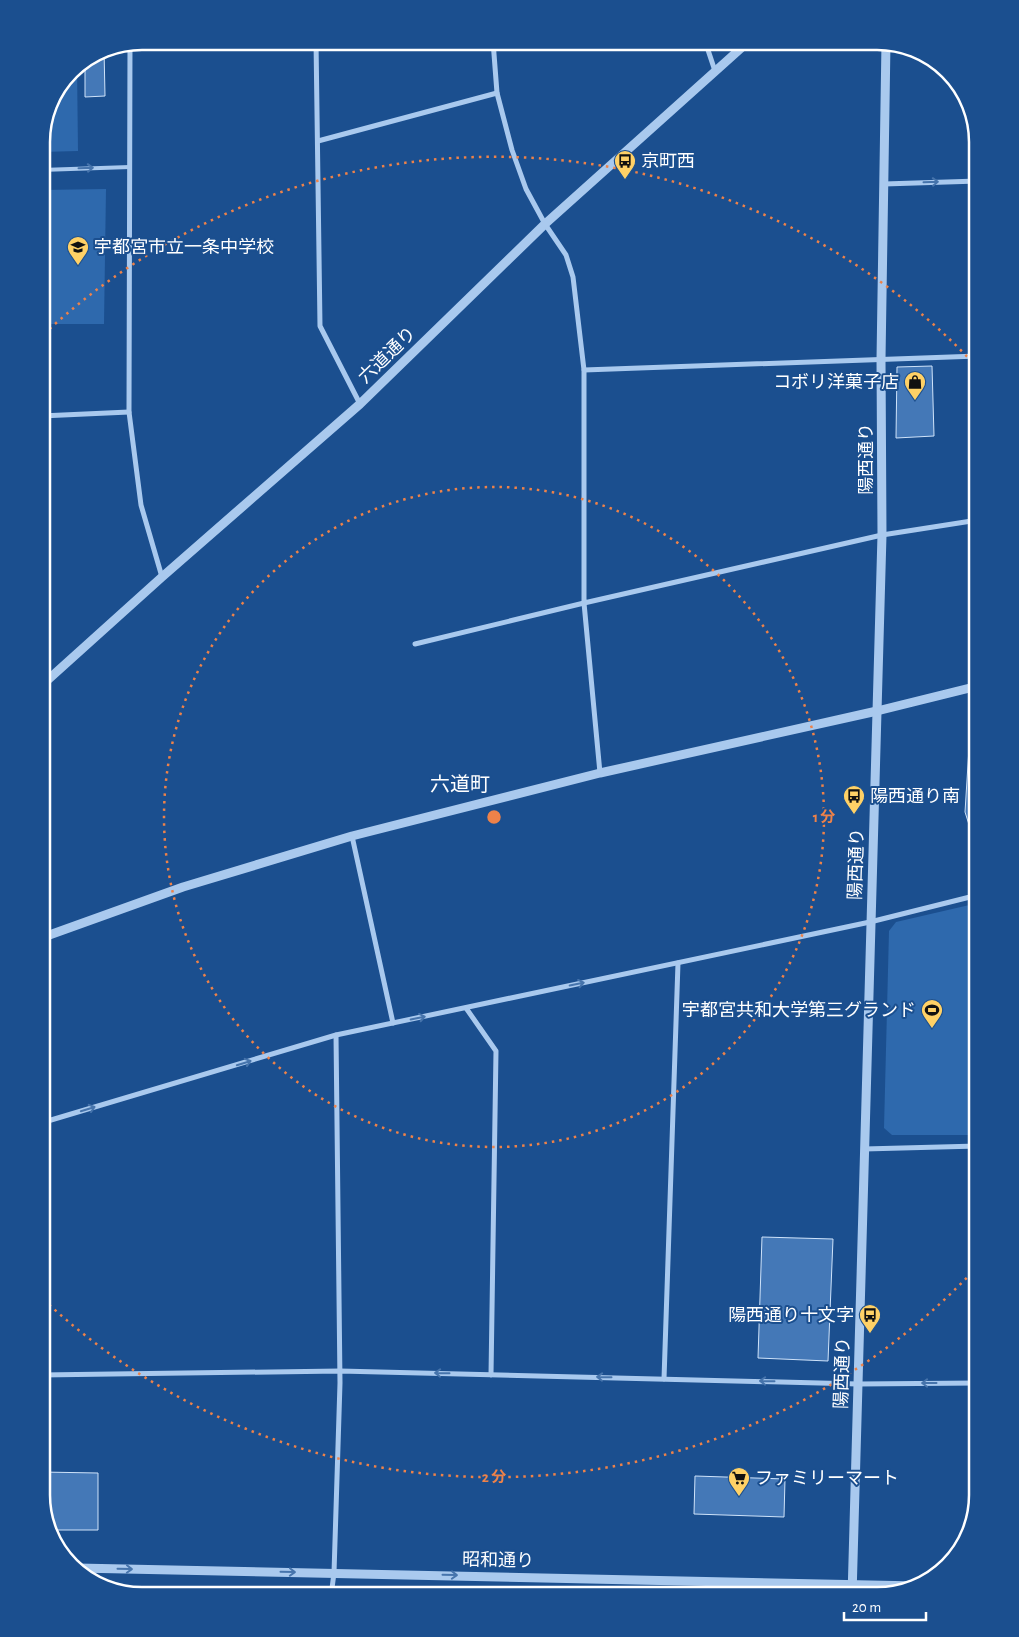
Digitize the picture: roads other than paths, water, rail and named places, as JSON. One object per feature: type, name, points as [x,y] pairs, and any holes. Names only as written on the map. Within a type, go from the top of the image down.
[{"type":"street","points":[[316,50],[320,326],[360,404]]},
{"type":"street","points":[[494,50],[497,94],[512,150],[526,189],[545,224],[566,255],[573,277],[584,370],[584,603],[600,773]]},
{"type":"street","points":[[708,50],[715,71]]},
{"type":"street","name":"六道通り","points":[[50,678],[360,404],[545,224],[739,50]]},
{"type":"street","name":"陽西通り","points":[[852,1585],[882,535],[881,359],[886,50]]},
{"type":"street","points":[[130,51],[129,412],[141,505],[162,577]]},
{"type":"street","points":[[318,140],[497,94]]},
{"type":"street","points":[[884,184],[969,181]]},
{"type":"street","points":[[584,370],[969,356]]},
{"type":"street","points":[[50,416],[129,412]]},
{"type":"street","points":[[415,644],[584,603],[882,535],[969,521]]},
{"type":"street","points":[[50,935],[183,887],[352,836],[600,773],[969,688]]},
{"type":"street","points":[[352,836],[392,1023]]},
{"type":"street","points":[[50,1120],[336,1035],[870,922],[969,897]]},
{"type":"street","points":[[664,1379],[678,963]]},
{"type":"street","points":[[466,1008],[496,1051],[491,1374]]},
{"type":"street","points":[[332,1587],[340,1371],[336,1035]]},
{"type":"street","points":[[864,1149],[969,1146]]},
{"type":"street","points":[[50,1375],[340,1371],[858,1384],[969,1383]]},
{"type":"street","name":"昭和通り","points":[[86,1568],[891,1586]]},
{"type":"lane","points":[[50,170],[130,167]]},
{"type":"place","name":"京町西","points":[[625,180]]},
{"type":"place","name":"宇都宮市立一条中学校","points":[[78,266]]},
{"type":"place","name":"コボリ洋菓子店","points":[[915,401]]},
{"type":"place","name":"陽西通り南","points":[[854,815]]},
{"type":"place","name":"宇都宮共和大学第三グランド","points":[[932,1029]]},
{"type":"place","name":"陽西通り十文字","points":[[870,1334]]},
{"type":"place","name":"ファミリーマート","points":[[739,1497]]},
{"type":"district","name":"六道町","points":[[460,784]]}]
